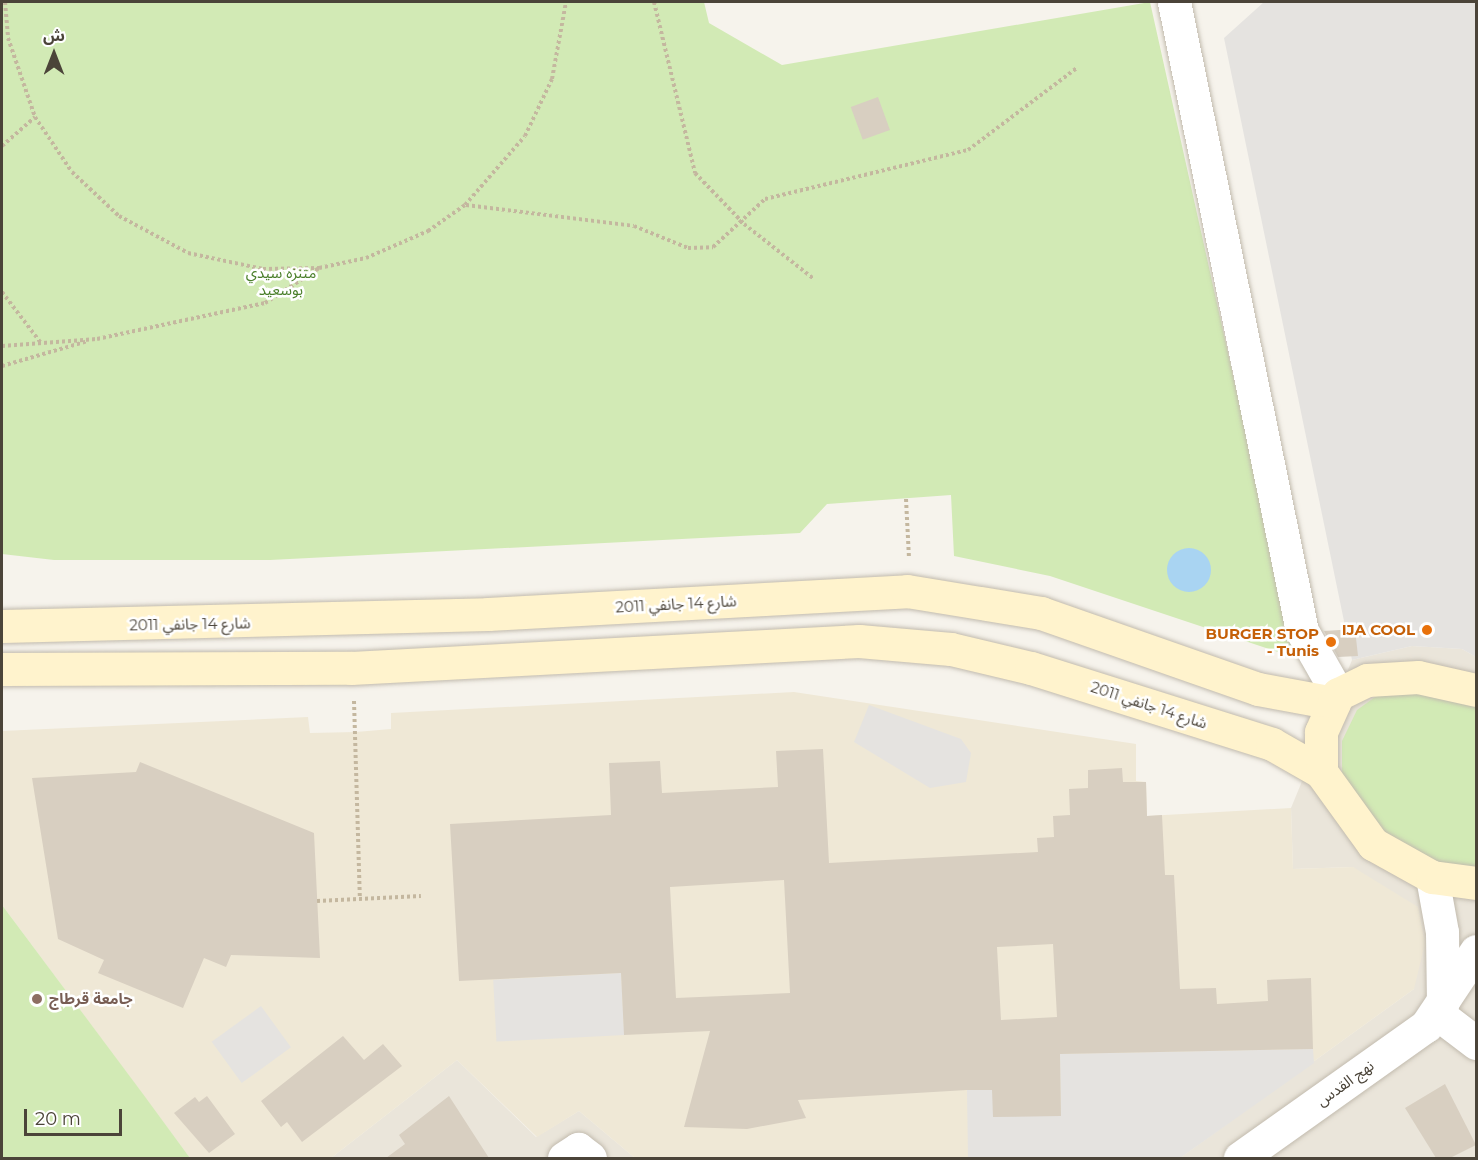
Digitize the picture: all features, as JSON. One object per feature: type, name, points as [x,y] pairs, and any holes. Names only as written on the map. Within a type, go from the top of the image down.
[{"type":"main road","name":"شارع 14 جانفي 2011","points":[[2,626],[396,618],[907,591],[1041,613],[1258,689],[1336,699]]},
{"type":"main road","name":"شارع 14 جانفي 2011","points":[[2,669],[351,668],[859,641],[951,649],[1031,668],[1272,744],[1321,772]]},
{"type":"main road","points":[[1476,690],[1418,677],[1367,680],[1336,699],[1321,732],[1321,772],[1373,844],[1432,877],[1476,883]]},
{"type":"street","points":[[1174,2],[1302,631],[1336,699]]},
{"type":"street","points":[[1432,877],[1442,932],[1441,1008],[1476,1043]]},
{"type":"street","points":[[1441,1008],[1476,951]]},
{"type":"street","name":"نهج القدس","points":[[1240,1158],[1441,1008]]},
{"type":"path","points":[[4,2],[8,38],[35,117],[72,172],[119,216],[188,253],[263,269],[319,268],[366,258],[428,231],[465,205],[525,136],[552,79],[566,2]]},
{"type":"path","points":[[654,2],[695,173],[744,224],[814,279]]},
{"type":"path","points":[[465,205],[634,226],[688,248],[713,247],[744,224],[765,199],[968,150],[1077,68]]},
{"type":"path","points":[[2,146],[35,117]]},
{"type":"path","points":[[2,366],[98,339],[265,303],[319,268]]},
{"type":"path","points":[[2,292],[41,344]]},
{"type":"path","points":[[2,346],[98,339]]},
{"type":"path","points":[[906,499],[907,591]]},
{"type":"path","points":[[356,732],[360,898]]},
{"type":"path","points":[[318,901],[421,896]]},
{"type":"shaded area","points":[[1264,2],[1476,2],[1476,657],[1462,649],[1412,646],[1352,660],[1224,38]]},
{"type":"shaded area","points":[[1412,646],[1462,649],[1476,657],[1476,1158],[1180,1158],[1414,989],[1353,867],[1293,869],[1291,808],[1352,660]]},
{"type":"shaded area","points":[[794,692],[1136,744],[1136,781],[1146,782],[1147,816],[1291,808],[1293,869],[1353,867],[1418,907],[1425,943],[1414,989],[1180,1158],[635,1158],[579,1111],[537,1137],[457,1060],[331,1158],[190,1158],[2,905],[2,731],[308,717],[310,733],[356,732],[391,729],[391,713]]},
{"type":"shaded area","points":[[869,705],[961,739],[971,753],[966,782],[930,788],[854,742]]},
{"type":"shaded area","points":[[621,973],[624,1035],[496,1042],[493,980]]},
{"type":"shaded area","points":[[261,1006],[291,1047],[242,1083],[212,1042]]},
{"type":"shaded area","points":[[1313,1049],[1314,1063],[1180,1158],[968,1158],[967,1090],[992,1089],[1061,1116],[1060,1054]]},
{"type":"shaded area","points":[[457,1060],[536,1137],[579,1111],[635,1158],[331,1158]]},
{"type":"green space","name":"متنزه سيدي بوسعيد","points":[[2,2],[704,2],[709,23],[782,65],[1150,2],[1293,645],[1281,653],[1050,576],[954,556],[951,495],[827,504],[800,533],[270,560],[54,560],[2,554]]},
{"type":"green space","points":[[1422,690],[1476,705],[1476,867],[1434,862],[1386,834],[1342,774],[1342,741],[1357,710],[1382,692]]},
{"type":"green space","name":"جامعة قرطاج","points":[[2,905],[143,1094],[190,1158],[2,1158]]},
{"type":"water","points":[[1189,548],[1205,554],[1211,570],[1205,586],[1189,592],[1173,586],[1167,570],[1173,554]]},
{"type":"building","points":[[878,97],[890,130],[863,140],[851,107]]},
{"type":"building","points":[[1355,629],[1358,656],[1338,657],[1324,631]]},
{"type":"building","points":[[823,749],[829,863],[1038,852],[1037,838],[1054,837],[1053,816],[1070,815],[1069,789],[1088,788],[1088,770],[1122,768],[1123,782],[1146,782],[1147,816],[1162,815],[1165,875],[1174,875],[1180,989],[1216,988],[1217,1004],[1268,1001],[1267,980],[1311,978],[1313,1049],[1060,1054],[1061,1116],[993,1117],[992,1090],[967,1090],[798,1100],[806,1118],[747,1129],[684,1127],[710,1031],[624,1035],[621,973],[459,981],[450,824],[611,815],[609,763],[660,761],[662,793],[778,787],[776,751]],"holes":[[[784,880],[790,993],[676,998],[670,887]],[[1053,944],[1057,1017],[1001,1020],[997,947]]]},
{"type":"building","points":[[140,762],[314,833],[320,958],[231,955],[226,967],[204,958],[183,1008],[98,973],[104,960],[58,939],[32,778],[136,772]]},
{"type":"building","points":[[343,1036],[364,1060],[383,1044],[402,1066],[302,1142],[287,1122],[281,1127],[261,1101]]},
{"type":"building","points":[[1445,1084],[1476,1145],[1450,1158],[1436,1158],[1405,1108]]},
{"type":"building","points":[[207,1096],[235,1134],[209,1153],[174,1113],[195,1097],[199,1102]]},
{"type":"building","points":[[449,1096],[489,1158],[386,1158],[405,1144],[399,1135]]},
{"type":"place","name":"IJA COOL","points":[[1427,630]]},
{"type":"place","name":"BURGER STOP - Tunis","points":[[1331,642]]},
{"type":"place","name":"جامعة قرطاج","points":[[37,999]]}]
